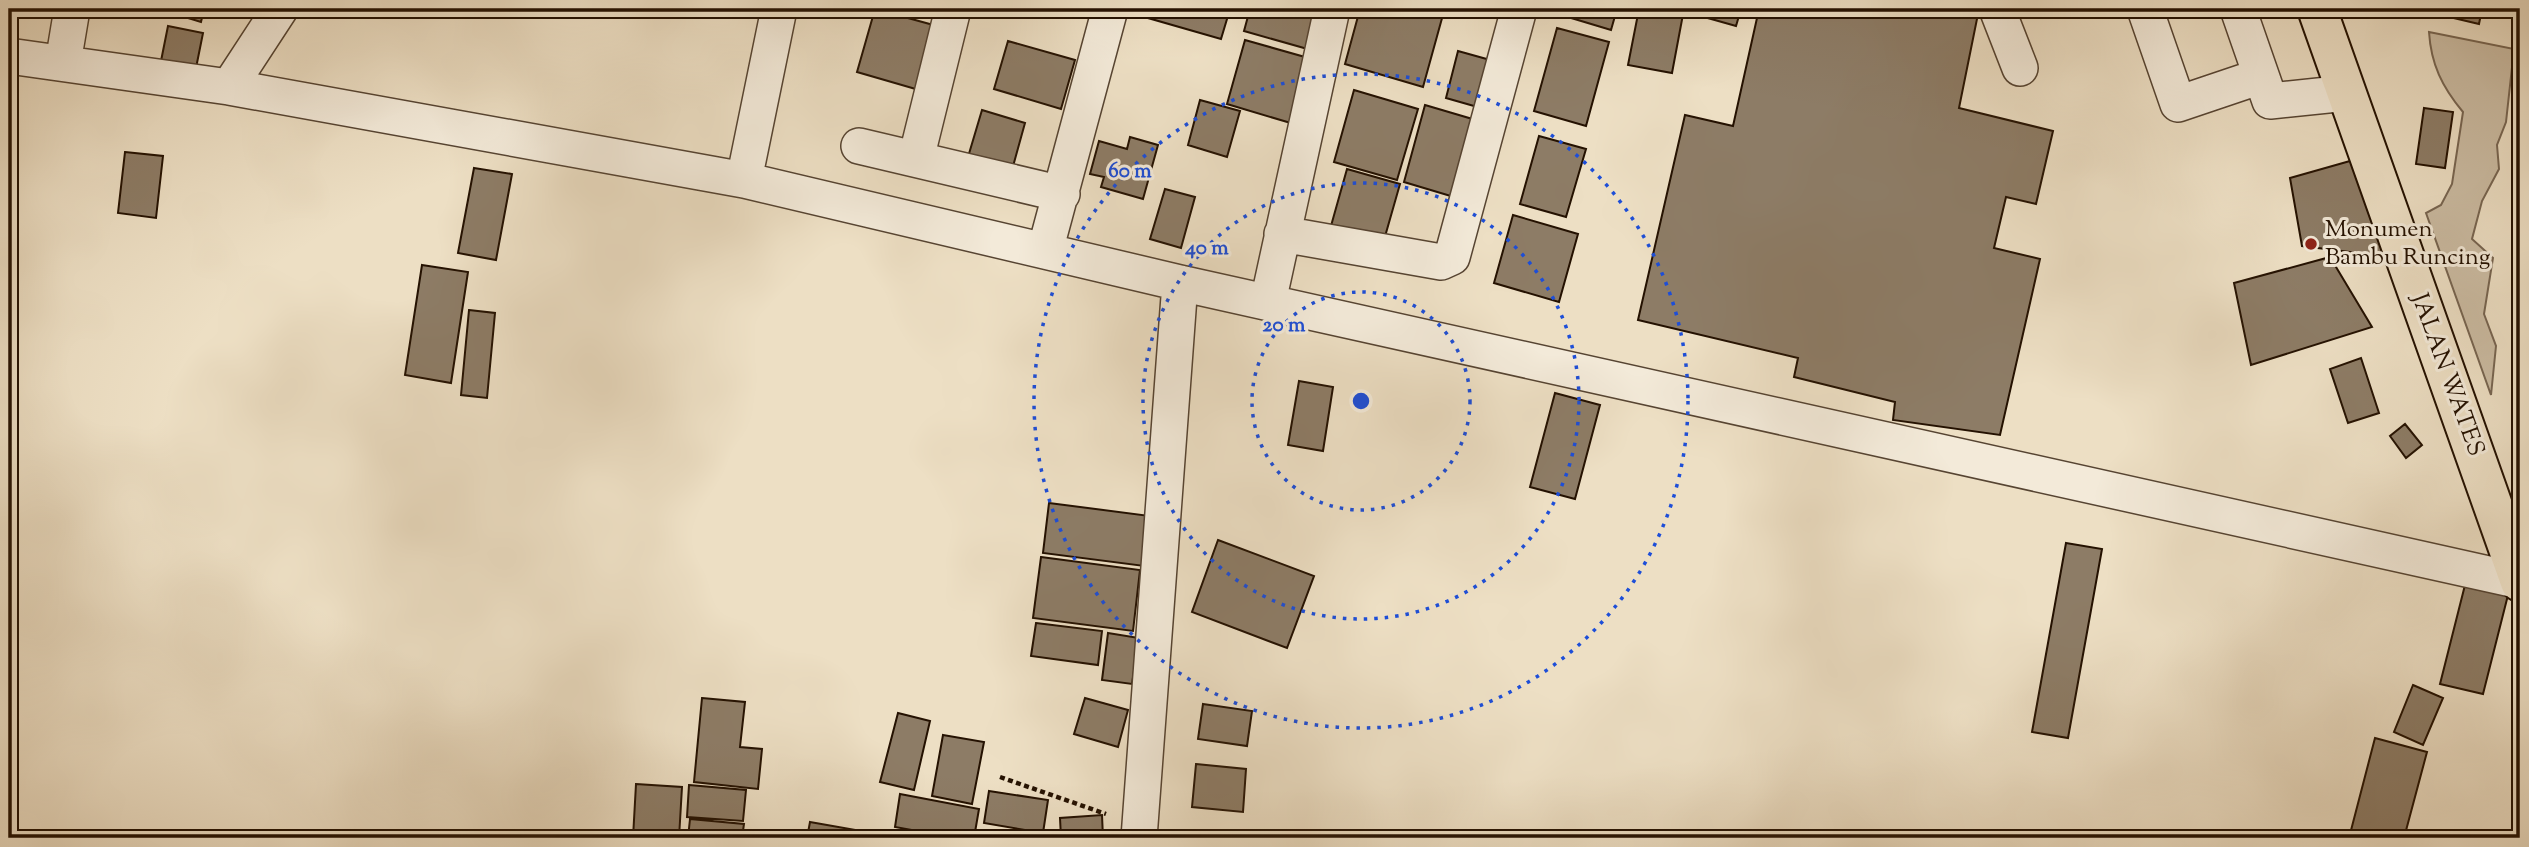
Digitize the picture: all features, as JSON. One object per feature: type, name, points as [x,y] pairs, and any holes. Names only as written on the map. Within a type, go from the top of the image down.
[{"type":"highway","name":"JALAN WATES","points":[[2317,9],[2520,581]]},
{"type":"street","points":[[63,63],[72,9]]},
{"type":"street","points":[[229,87],[280,9]]},
{"type":"street","points":[[744,180],[779,9]]},
{"type":"street","points":[[916,159],[953,9]]},
{"type":"street","points":[[1045,251],[1110,9]]},
{"type":"street","points":[[1268,302],[1332,9]]},
{"type":"street","points":[[1282,234],[1441,262],[1452,257],[1519,9]]},
{"type":"street","points":[[1997,9],[2020,68]]},
{"type":"street","points":[[2145,9],[2178,104],[2261,76]]},
{"type":"street","points":[[2238,9],[2270,102],[2347,93]]},
{"type":"street","points":[[9,56],[229,87],[744,180],[1180,283],[2520,581]]},
{"type":"street","points":[[859,146],[1062,194]]},
{"type":"street","points":[[1140,832],[1180,283]]},
{"type":"path","points":[[1000,777],[1140,832]]},
{"type":"shaded area","points":[[2429,32],[2514,49],[2506,122],[2497,145],[2499,169],[2482,201],[2472,239],[2493,258],[2484,314],[2496,346],[2491,395],[2426,213],[2441,205],[2452,184],[2463,112],[2439,75]]},
{"type":"building","points":[[165,9],[204,9],[201,22]]},
{"type":"building","points":[[875,9],[937,26],[919,90],[857,72]]},
{"type":"building","points":[[1144,9],[1230,9],[1221,39],[1141,16]]},
{"type":"building","points":[[1250,9],[1323,9],[1311,50],[1244,31]]},
{"type":"building","points":[[1360,9],[1444,11],[1423,87],[1345,64]]},
{"type":"building","points":[[1560,9],[1617,9],[1611,30],[1558,14]]},
{"type":"building","points":[[1639,9],[1684,9],[1672,73],[1628,65]]},
{"type":"building","points":[[1699,9],[1741,9],[1736,26],[1697,15]]},
{"type":"building","points":[[1759,9],[1979,9],[1959,108],[2053,131],[2036,204],[2006,197],[1994,248],[2040,259],[2000,435],[1893,420],[1895,402],[1794,377],[1798,358],[1638,320],[1685,115],[1733,126]]},
{"type":"building","points":[[2428,9],[2482,9],[2479,24],[2428,12]]},
{"type":"building","points":[[168,26],[203,33],[196,68],[161,61]]},
{"type":"building","points":[[1557,28],[1609,42],[1586,126],[1534,111]]},
{"type":"building","points":[[1245,40],[1312,59],[1294,124],[1227,104]]},
{"type":"building","points":[[1008,41],[1075,60],[1061,109],[994,89]]},
{"type":"building","points":[[1458,51],[1501,63],[1488,110],[1446,98]]},
{"type":"building","points":[[1354,90],[1418,109],[1397,180],[1334,162]]},
{"type":"building","points":[[1200,100],[1240,111],[1227,157],[1188,145]]},
{"type":"building","points":[[1425,105],[1486,123],[1464,200],[1404,182]]},
{"type":"building","points":[[2424,108],[2453,112],[2445,168],[2416,164]]},
{"type":"building","points":[[982,110],[1025,123],[1012,170],[968,157]]},
{"type":"building","points":[[1539,136],[1586,149],[1566,217],[1520,204]]},
{"type":"building","points":[[1130,137],[1158,145],[1143,199],[1101,187],[1104,177],[1090,174],[1099,141],[1127,149]]},
{"type":"building","points":[[125,152],[163,156],[156,218],[118,213]]},
{"type":"building","points":[[2357,159],[2390,257],[2302,246],[2290,178]]},
{"type":"building","points":[[474,168],[512,174],[496,260],[458,253]]},
{"type":"building","points":[[1347,169],[1400,184],[1382,247],[1329,233]]},
{"type":"building","points":[[1165,189],[1195,197],[1181,248],[1150,239]]},
{"type":"building","points":[[1513,215],[1578,234],[1559,302],[1494,283]]},
{"type":"building","points":[[2330,257],[2372,327],[2251,365],[2234,283]]},
{"type":"building","points":[[422,265],[468,272],[451,383],[405,375]]},
{"type":"building","points":[[9,274],[12,274],[14,304],[9,304]]},
{"type":"building","points":[[469,310],[495,313],[487,398],[461,395]]},
{"type":"building","points":[[2361,358],[2379,413],[2348,423],[2330,369]]},
{"type":"building","points":[[1299,381],[1333,387],[1323,451],[1288,445]]},
{"type":"building","points":[[1555,393],[1600,405],[1575,499],[1530,487]]},
{"type":"building","points":[[2405,424],[2422,445],[2406,458],[2390,436]]},
{"type":"building","points":[[1049,503],[1150,516],[1144,566],[1043,553]]},
{"type":"building","points":[[1218,540],[1314,576],[1287,648],[1192,612]]},
{"type":"building","points":[[2066,543],[2102,549],[2068,738],[2032,732]]},
{"type":"building","points":[[1041,557],[1140,570],[1133,631],[1033,618]]},
{"type":"building","points":[[2465,585],[2508,595],[2483,694],[2440,684]]},
{"type":"building","points":[[1036,623],[1102,631],[1098,665],[1031,656]]},
{"type":"building","points":[[1108,633],[1139,638],[1132,684],[1102,680]]},
{"type":"building","points":[[2413,685],[2443,698],[2423,745],[2394,732]]},
{"type":"building","points":[[702,698],[745,702],[740,747],[762,749],[758,789],[694,782]]},
{"type":"building","points":[[1085,698],[1128,710],[1118,747],[1074,734]]},
{"type":"building","points":[[1203,704],[1252,711],[1247,746],[1198,739]]},
{"type":"building","points":[[898,713],[930,721],[914,790],[880,782]]},
{"type":"building","points":[[943,735],[984,742],[972,804],[932,796]]},
{"type":"building","points":[[2375,738],[2427,752],[2404,838],[2349,838]]},
{"type":"building","points":[[1196,764],[1246,769],[1243,812],[1192,807]]},
{"type":"building","points":[[636,784],[682,787],[679,838],[633,838]]},
{"type":"building","points":[[689,785],[746,790],[743,821],[687,817]]},
{"type":"building","points":[[989,791],[1048,800],[1043,833],[984,823]]},
{"type":"building","points":[[900,794],[979,809],[974,838],[956,838],[895,827]]},
{"type":"building","points":[[1102,815],[1103,838],[1061,838],[1060,818]]},
{"type":"building","points":[[690,819],[744,824],[742,838],[688,838]]},
{"type":"building","points":[[810,822],[867,832],[866,838],[807,838]]},
{"type":"place","name":"Monumen Bambu Runcing","points":[[2311,244]]}]
